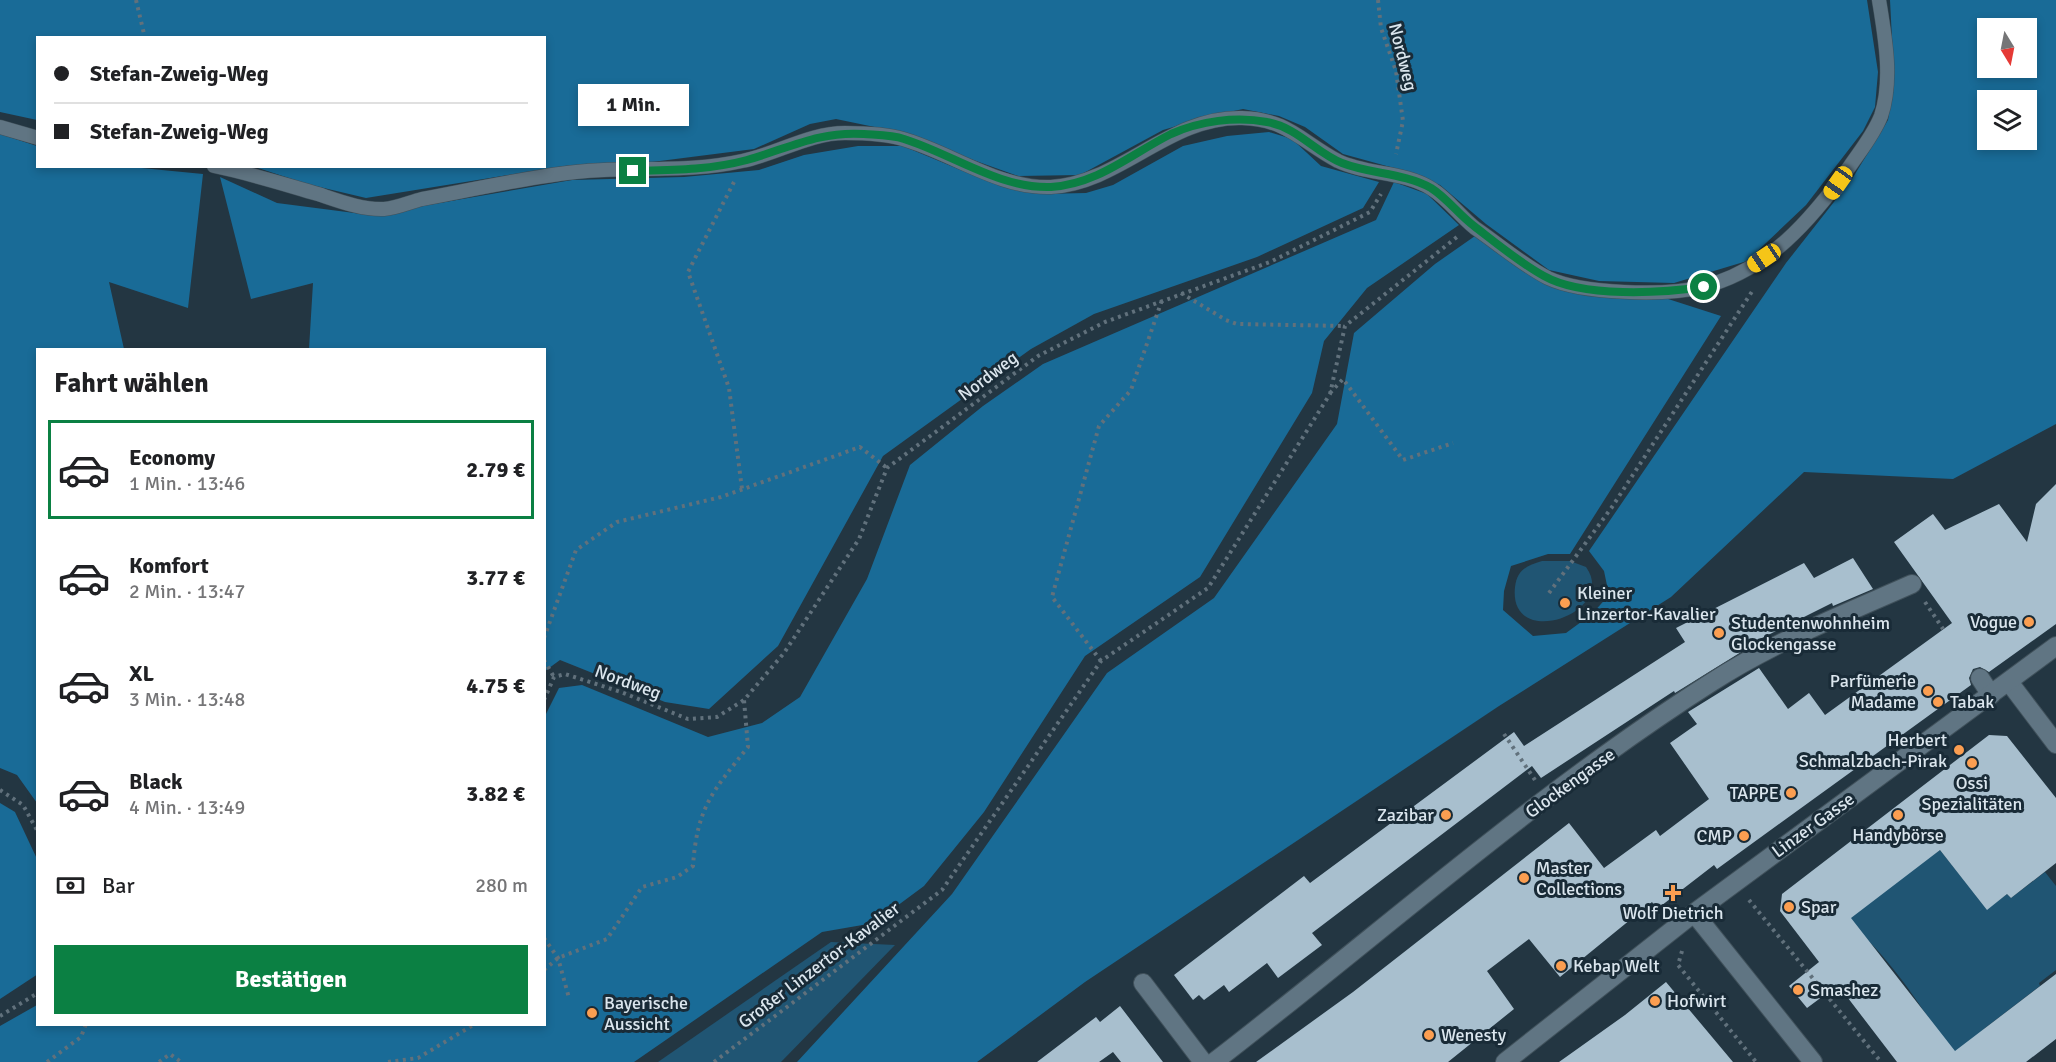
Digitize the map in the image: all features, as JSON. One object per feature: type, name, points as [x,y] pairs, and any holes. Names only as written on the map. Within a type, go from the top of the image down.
[{"type":"street","name":"Glockengasse","points":[[1214,1062],[1548,797],[1713,681],[1815,627],[1912,584]]},
{"type":"street","name":"Linzer Gasse","points":[[1505,1062],[1735,882],[2056,646]]},
{"type":"street","points":[[1980,678],[1991,695]]},
{"type":"street","points":[[2009,682],[2056,744]]},
{"type":"street","points":[[1694,913],[1813,1062]]},
{"type":"street","points":[[1143,983],[1203,1062]]},
{"type":"lane","points":[[224,168],[356,206],[385,209],[418,200],[570,172],[695,169],[746,160],[824,135],[867,134],[902,138],[1019,185],[1051,187],[1080,182],[1102,174],[1173,134],[1239,118],[1270,122],[1294,131],[1341,162],[1432,189],[1472,225],[1544,276],[1567,285],[1625,291],[1666,292],[1704,287],[1747,269],[1781,247],[1827,198],[1869,139],[1881,117],[1886,91],[1885,39],[1879,0]]},
{"type":"lane","points":[[0,127],[36,137]]},
{"type":"path","points":[[136,0],[145,36]]},
{"type":"path","name":"Nordweg","points":[[554,677],[565,674],[621,692],[688,719],[717,717],[744,700],[784,653],[859,539],[887,468],[1038,356],[1105,322],[1162,299],[1270,262],[1370,212],[1392,176],[1403,121],[1396,71],[1381,28],[1377,0]]},
{"type":"path","points":[[742,489],[729,388],[688,272],[746,160]]},
{"type":"path","points":[[1330,394],[1345,326],[1472,225]]},
{"type":"path","points":[[1549,593],[1612,507],[1755,287]]},
{"type":"path","points":[[1181,293],[1226,320],[1237,324],[1345,326]]},
{"type":"path","points":[[1162,299],[1131,390],[1099,426],[1052,597],[1101,661],[1208,588],[1330,394],[1343,379],[1403,460],[1453,442]]},
{"type":"path","points":[[546,632],[576,550],[617,522],[742,489],[860,447],[887,468]]},
{"type":"path","points":[[1912,584],[1943,629]]},
{"type":"path","name":"Großer Linzertor-Kavalier","points":[[714,1062],[942,890],[1101,661]]},
{"type":"path","points":[[546,663],[554,677],[546,695]]},
{"type":"path","points":[[546,968],[558,958],[607,939],[642,887],[677,877],[693,866],[695,833],[711,794],[748,747],[744,700]]},
{"type":"path","points":[[1504,734],[1548,797]]},
{"type":"path","points":[[0,790],[23,805],[36,828]]},
{"type":"path","points":[[1735,882],[1881,1062]]},
{"type":"path","points":[[1694,913],[1678,965],[1756,1062]]},
{"type":"path","points":[[546,942],[558,958],[569,998]]},
{"type":"path","points":[[0,1016],[36,994]]},
{"type":"path","points":[[47,1062],[81,1037],[85,1026]]},
{"type":"path","points":[[388,1062],[418,1058],[472,1026]]},
{"type":"path","points":[[159,1062],[170,1054],[181,1062]]},
{"type":"shaded area","points":[[0,0],[1867,0],[1878,72],[1875,107],[1863,131],[1806,205],[1747,261],[1674,283],[1599,281],[1549,270],[1486,224],[1440,185],[1412,173],[1343,154],[1305,127],[1279,116],[1243,109],[1163,130],[1080,175],[1018,176],[889,130],[836,119],[810,124],[754,149],[652,162],[565,166],[366,198],[307,184],[258,168],[546,168],[546,36],[36,36],[36,120],[0,112]]},
{"type":"shaded area","points":[[1890,0],[2056,0],[2056,424],[1953,479],[1804,472],[1671,597],[1499,706],[1085,982],[977,1062],[797,1062],[952,894],[1107,673],[1214,598],[1337,424],[1354,333],[1435,264],[1475,236],[1550,286],[1603,297],[1665,298],[1721,316],[1570,554],[1548,554],[1511,566],[1504,591],[1503,610],[1533,636],[1566,633],[1592,614],[1609,595],[1604,571],[1589,551],[1786,263],[1852,179],[1888,120],[1894,78]]},
{"type":"shaded area","points":[[1269,132],[1292,139],[1321,166],[1379,182],[1363,208],[1257,257],[1094,314],[1031,349],[883,456],[778,646],[709,709],[665,702],[560,660],[546,670],[546,348],[309,348],[313,283],[251,299],[220,177],[277,203],[370,215],[572,180],[684,177],[759,170],[804,155],[858,146],[903,146],[992,183],[1041,194],[1086,193],[1113,185],[1183,146],[1227,136]]},
{"type":"shaded area","points":[[0,134],[36,146],[36,168],[142,168],[203,174],[188,308],[109,282],[124,348],[36,348],[36,802],[17,775],[0,768]]},
{"type":"shaded area","points":[[1394,182],[1427,194],[1459,225],[1367,288],[1324,341],[1312,393],[1200,577],[1085,656],[984,812],[924,886],[874,923],[822,932],[634,1062],[0,1062],[0,1026],[36,1006],[36,1026],[546,1026],[546,714],[559,688],[582,685],[708,737],[762,723],[800,697],[867,579],[910,465],[983,406],[1043,364],[1376,220]]},
{"type":"shaded area","name":"Kleiner Linzertor-Kavalier","points":[[1542,561],[1570,561],[1586,567],[1592,584],[1588,599],[1576,611],[1560,619],[1543,621],[1528,618],[1517,607],[1515,587],[1518,576],[1527,567]]},
{"type":"shaded area","points":[[0,803],[15,812],[36,857],[36,975],[0,999]]},
{"type":"shaded area","points":[[1940,850],[1987,909],[2007,894],[2011,898],[2045,872],[2056,886],[2056,970],[2039,983],[2040,986],[1985,1028],[1954,1062],[1919,1004],[1889,963],[1857,929],[1841,917]]},
{"type":"shaded area","points":[[831,942],[895,945],[781,1062],[658,1062]]},
{"type":"building","points":[[2056,484],[2056,624],[1989,672],[1980,667],[1973,669],[1969,678],[1971,685],[1717,869],[1714,865],[1657,909],[1652,902],[1560,977],[1529,939],[1487,971],[1514,1009],[1448,1062],[1256,1062],[1353,992],[1569,823],[1604,868],[1656,830],[1660,836],[1709,799],[1670,743],[1697,724],[1688,712],[1759,668],[1788,709],[1809,693],[1825,715],[1952,623],[1894,542],[1933,514],[1945,530],[1999,504],[2027,542],[2036,504]]},
{"type":"building","points":[[1853,558],[1873,589],[1833,606],[1832,603],[1744,647],[1746,649],[1675,693],[1674,691],[1541,778],[1532,766],[1312,933],[1322,945],[1278,978],[1267,963],[1229,992],[1224,985],[1204,1000],[1199,995],[1193,1000],[1174,975],[1304,876],[1310,883],[1514,732],[1524,746],[1685,642],[1676,628],[1804,563],[1814,578]]},
{"type":"building","points":[[1989,735],[2007,736],[2056,798],[2056,863],[2011,898],[2007,894],[1987,910],[1940,850],[1851,918],[1955,1051],[2056,974],[2056,1039],[2026,1062],[1897,1062],[1838,985],[1807,1008],[1789,986],[1819,962],[1780,911],[1782,894]]},
{"type":"building","points":[[1666,982],[1733,1062],[1559,1062],[1625,1015]]},
{"type":"building","points":[[1120,1006],[1163,1062],[1121,1062],[1113,1052],[1099,1062],[1037,1062],[1096,1017],[1100,1022]]},
{"type":"place","name":"Kleiner Linzertor-Kavalier","points":[[1565,603]]},
{"type":"place","name":"Vogue","points":[[2029,622]]},
{"type":"place","name":"Studentenwohnheim Glockengasse","points":[[1719,633]]},
{"type":"place","name":"Parfümerie Madame","points":[[1928,691]]},
{"type":"place","name":"Tabak","points":[[1938,702]]},
{"type":"place","name":"Herbert Schmalzbach-Pirak","points":[[1959,750]]},
{"type":"place","name":"Ossi Spezialitäten","points":[[1972,763]]},
{"type":"place","name":"TAPPE","points":[[1791,793]]},
{"type":"place","name":"Zazibar","points":[[1446,815]]},
{"type":"place","name":"Handybörse","points":[[1898,815]]},
{"type":"place","name":"CMP","points":[[1744,836]]},
{"type":"place","name":"Master Collections","points":[[1524,878]]},
{"type":"place","name":"Wolf Dietrich","points":[[1673,893]]},
{"type":"place","name":"Spar","points":[[1789,907]]},
{"type":"place","name":"Kebap Welt","points":[[1561,966]]},
{"type":"place","name":"Smashez","points":[[1798,990]]},
{"type":"place","name":"Hofwirt","points":[[1655,1001]]},
{"type":"place","name":"Bayerische Aussicht","points":[[592,1013]]},
{"type":"place","name":"Wenesty","points":[[1429,1035]]},
{"type":"route","points":[[633,171],[695,169],[746,160],[804,140],[844,133],[902,138],[1019,185],[1051,187],[1080,182],[1102,174],[1173,134],[1206,123],[1239,118],[1270,122],[1294,131],[1341,162],[1413,181],[1432,189],[1472,225],[1544,276],[1567,285],[1625,291],[1666,292],[1704,287]]}]
